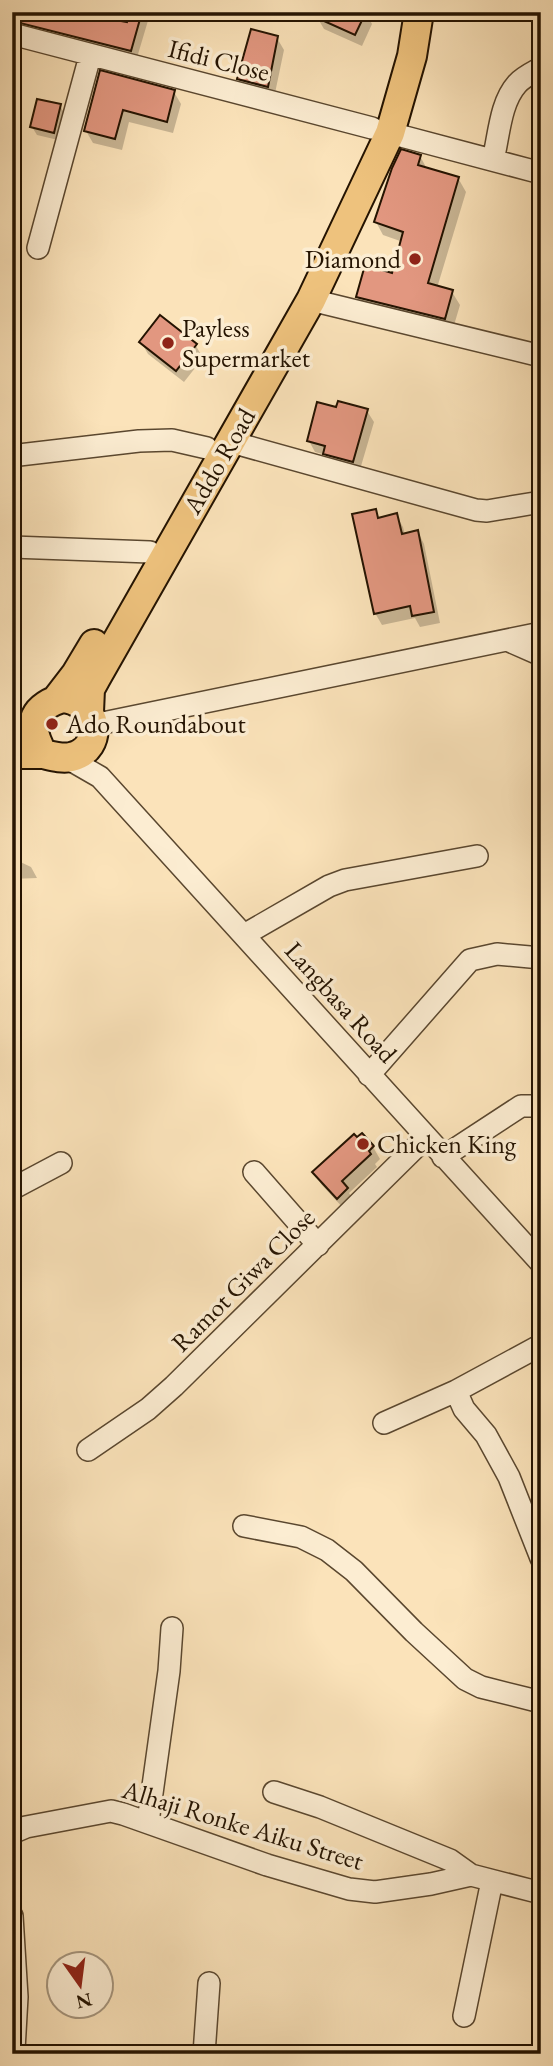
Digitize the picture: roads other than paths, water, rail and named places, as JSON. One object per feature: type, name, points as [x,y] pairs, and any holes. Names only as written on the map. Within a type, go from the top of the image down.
[{"type":"main road","name":"Addo Road","points":[[76,739],[90,689],[161,561],[343,194],[381,130],[402,12]]},
{"type":"main road","name":"Addo Road","points":[[34,715],[76,674],[150,552],[311,300],[412,56],[419,12]]},
{"type":"main road","points":[[70,699],[77,701],[76,739],[33,733],[34,715],[70,699]]},
{"type":"main road","points":[[12,754],[76,739]]},
{"type":"street","name":"Ifidi Close","points":[[12,34],[541,173]]},
{"type":"street","points":[[38,248],[90,56]]},
{"type":"street","points":[[493,160],[505,107],[514,87],[523,78],[541,68]]},
{"type":"street","points":[[311,300],[541,356]]},
{"type":"street","points":[[19,455],[139,441],[172,440],[219,445],[476,510],[541,502]]},
{"type":"street","points":[[12,547],[150,552]]},
{"type":"street","points":[[76,739],[541,633]]},
{"type":"street","points":[[507,640],[541,655]]},
{"type":"street","name":"Langbasa Road","points":[[76,739],[100,777],[541,1263]]},
{"type":"street","points":[[244,935],[329,886],[345,880],[477,856]]},
{"type":"street","points":[[369,1075],[470,960],[497,954],[541,958]]},
{"type":"street","points":[[443,1157],[521,1106],[541,1106]]},
{"type":"street","name":"Ramot Giwa Close","points":[[88,1450],[148,1409],[174,1386],[426,1137]]},
{"type":"street","points":[[12,1189],[61,1163]]},
{"type":"street","points":[[254,1172],[318,1245]]},
{"type":"street","points":[[384,1423],[456,1391],[541,1345]]},
{"type":"street","points":[[456,1391],[464,1409],[486,1434],[509,1477],[541,1558]]},
{"type":"street","points":[[244,1526],[301,1537],[327,1550],[354,1571],[465,1679],[481,1687],[541,1702]]},
{"type":"street","points":[[148,1822],[169,1671],[172,1628]]},
{"type":"street","points":[[274,1792],[320,1807],[450,1860],[471,1875]]},
{"type":"street","name":"Alhaji Ronke Aiku Street","points":[[12,1833],[26,1827],[111,1811],[267,1865],[349,1889],[375,1892],[471,1875],[541,1892]]},
{"type":"street","points":[[464,2016],[492,1881]]},
{"type":"street","points":[[12,1916],[17,1997],[14,2050]]},
{"type":"street","points":[[204,2054],[209,1983]]},
{"type":"place","name":"Diamond","points":[[415,259]]},
{"type":"place","name":"Payless Supermarket","points":[[168,343]]},
{"type":"place","name":"Ado Roundabout","points":[[52,724]]},
{"type":"place","name":"Chicken King","points":[[363,1144]]}]
